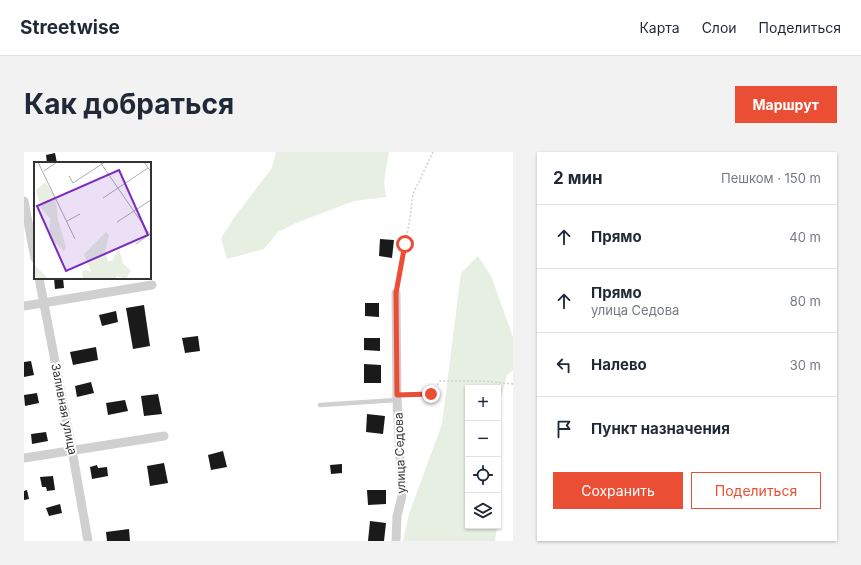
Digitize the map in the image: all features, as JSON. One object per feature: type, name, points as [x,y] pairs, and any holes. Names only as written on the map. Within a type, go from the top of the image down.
[{"type":"street","points":[[24,201],[34,253]]},
{"type":"street","name":"Заливная улица","points":[[39,279],[88,541]]},
{"type":"street","points":[[24,306],[152,285]]},
{"type":"street","name":"улица Седова","points":[[396,293],[397,398],[402,496],[397,516],[396,541]]},
{"type":"street","points":[[24,458],[164,436]]},
{"type":"lane","points":[[320,405],[397,398]]},
{"type":"path","points":[[396,293],[413,194],[434,152]]},
{"type":"path","points":[[397,398],[431,394],[440,381],[482,381],[513,384]]},
{"type":"shaded area","points":[[276,152],[389,152],[384,182],[386,197],[354,201],[296,223],[278,232],[264,249],[227,259],[221,238],[236,215],[272,168]]},
{"type":"shaded area","points":[[478,256],[491,276],[513,337],[513,370],[507,375],[501,398],[501,385],[465,385],[465,529],[497,529],[495,541],[403,541],[409,514],[442,424],[461,273]]},
{"type":"building","points":[[55,153],[57,162],[47,162],[46,155]]},
{"type":"building","points":[[380,239],[394,240],[392,258],[379,256]]},
{"type":"building","points":[[54,279],[63,279],[64,288],[55,289]]},
{"type":"building","points":[[365,303],[379,303],[379,317],[365,316]]},
{"type":"building","points":[[144,305],[150,346],[133,349],[126,308]]},
{"type":"building","points":[[116,311],[118,322],[102,326],[99,315]]},
{"type":"building","points":[[198,336],[200,351],[185,353],[182,338]]},
{"type":"building","points":[[364,338],[380,338],[380,351],[364,350]]},
{"type":"building","points":[[96,347],[98,360],[73,365],[70,352]]},
{"type":"building","points":[[31,361],[34,375],[24,377],[24,362]]},
{"type":"building","points":[[364,364],[381,365],[381,383],[364,383]]},
{"type":"building","points":[[91,382],[94,393],[77,397],[75,386]]},
{"type":"building","points":[[37,393],[39,403],[25,406],[24,395]]},
{"type":"building","points":[[158,394],[162,414],[144,416],[141,396]]},
{"type":"building","points":[[125,400],[128,411],[108,415],[106,403]]},
{"type":"building","points":[[367,414],[385,416],[383,434],[366,432]]},
{"type":"building","points":[[46,432],[48,441],[32,444],[31,434]]},
{"type":"building","points":[[223,451],[227,467],[211,470],[208,455]]},
{"type":"building","points":[[164,463],[168,483],[150,486],[147,466]]},
{"type":"building","points":[[342,464],[342,473],[331,474],[330,465]]},
{"type":"building","points":[[97,465],[98,468],[107,467],[108,476],[92,479],[90,467]]},
{"type":"building","points":[[53,476],[55,490],[47,491],[46,487],[42,487],[40,477]]},
{"type":"building","points":[[27,490],[29,499],[24,500],[24,491]]},
{"type":"building","points":[[367,490],[386,490],[386,504],[368,505]]},
{"type":"building","points":[[60,504],[62,513],[49,516],[46,508]]},
{"type":"building","points":[[370,521],[386,523],[384,541],[368,541]]},
{"type":"building","points":[[129,529],[130,541],[107,541],[106,532]]},
{"type":"route","points":[[405,244],[396,293],[397,395],[431,394]]}]
